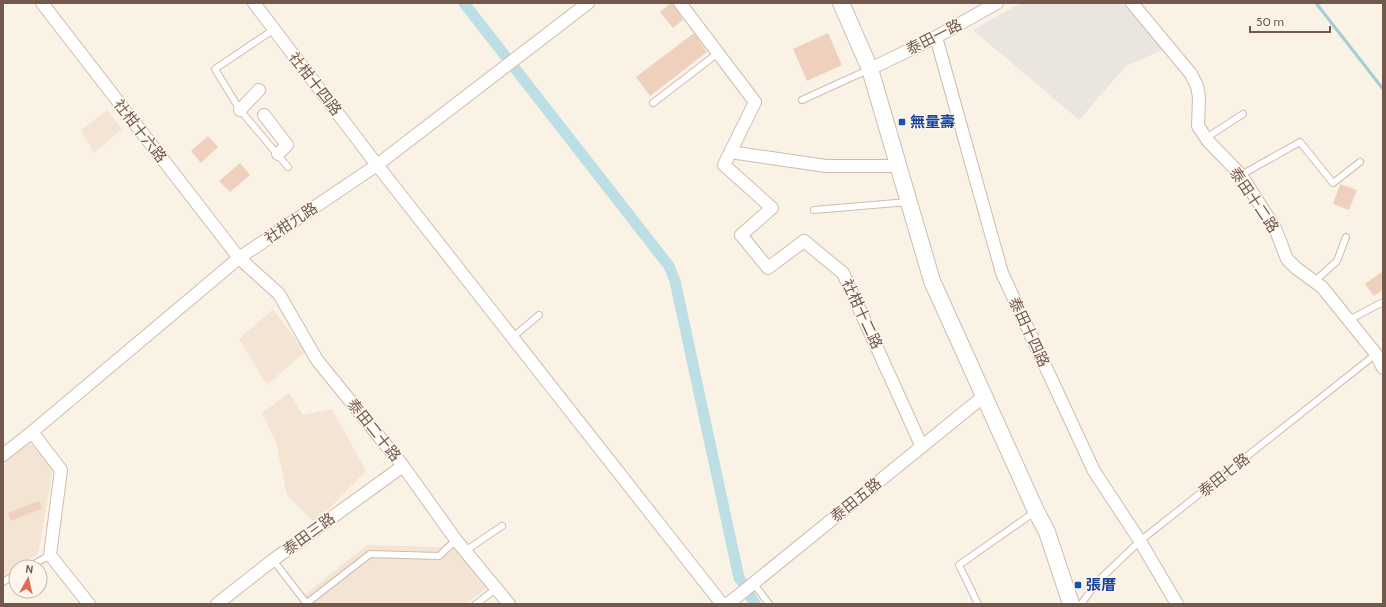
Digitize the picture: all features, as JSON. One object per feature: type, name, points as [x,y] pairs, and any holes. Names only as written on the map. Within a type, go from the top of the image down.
[{"type":"street","name":"社柑十六路","points":[[42,3],[239,258]]},
{"type":"street","name":"社柑十四路","points":[[254,3],[377,165],[722,604]]},
{"type":"street","name":"社柑九路","points":[[3,455],[239,258],[377,165],[588,3]]},
{"type":"street","name":"社柑十二路","points":[[680,3],[755,102],[724,165],[772,208],[741,235],[768,268],[804,241],[844,273],[922,447]]},
{"type":"street","points":[[840,3],[870,69],[900,166],[932,281],[1036,511],[1047,532],[1071,604]]},
{"type":"street","name":"泰田一路","points":[[870,69],[936,37],[997,3]]},
{"type":"street","name":"泰田十二路","points":[[1132,3],[1191,74],[1197,86],[1199,97],[1198,126],[1206,138],[1241,175],[1275,228],[1287,259],[1296,268],[1322,287],[1376,354],[1383,368]]},
{"type":"street","name":"泰田十四路","points":[[936,37],[1002,273],[1094,471],[1140,541],[1177,604]]},
{"type":"street","points":[[240,110],[259,90]]},
{"type":"street","points":[[264,115],[287,145],[278,154]]},
{"type":"street","points":[[730,152],[826,166],[900,166]]},
{"type":"street","name":"泰田二十路","points":[[239,258],[279,294],[317,360],[403,466],[456,540],[509,604]]},
{"type":"street","name":"泰田五路","points":[[728,604],[984,396]]},
{"type":"street","points":[[32,432],[61,470],[50,555],[89,604]]},
{"type":"street","name":"泰田三路","points":[[217,604],[274,560],[403,466]]},
{"type":"lane","points":[[273,30],[215,69],[240,110],[288,167]]},
{"type":"lane","points":[[653,103],[718,53]]},
{"type":"lane","points":[[802,100],[870,69]]},
{"type":"lane","points":[[1206,138],[1242,114]]},
{"type":"lane","points":[[1241,175],[1300,142],[1333,183],[1360,162]]},
{"type":"lane","points":[[814,210],[910,202]]},
{"type":"lane","points":[[1314,281],[1337,261],[1346,238]]},
{"type":"lane","points":[[1349,320],[1383,302]]},
{"type":"lane","points":[[513,337],[540,314]]},
{"type":"lane","name":"泰田七路","points":[[1081,604],[1099,580],[1140,541],[1376,354]]},
{"type":"lane","points":[[978,604],[959,565],[1036,511]]},
{"type":"lane","points":[[465,551],[502,526]]},
{"type":"lane","points":[[274,560],[307,604],[370,554],[438,556],[456,540]]},
{"type":"lane","points":[[43,559],[50,555]]},
{"type":"lane","points":[[754,584],[769,604]]},
{"type":"lane","points":[[476,604],[497,588]]},
{"type":"shaded area","points":[[1021,3],[1125,3],[1167,48],[1126,66],[1079,120],[973,30]]},
{"type":"shaded area","points":[[107,110],[122,129],[94,153],[81,130]]},
{"type":"shaded area","points":[[273,309],[305,352],[267,385],[239,339]]},
{"type":"shaded area","points":[[289,393],[303,415],[332,409],[366,471],[315,523],[287,495],[276,442],[262,413]]},
{"type":"shaded area","points":[[30,442],[53,469],[38,554],[30,559],[8,559],[8,574],[3,577],[3,464]]},
{"type":"shaded area","points":[[449,540],[487,588],[466,604],[312,604],[305,595],[367,545],[441,547]]},
{"type":"building","points":[[673,3],[683,20],[673,28],[660,12]]},
{"type":"building","points":[[694,33],[707,52],[650,96],[636,77]]},
{"type":"building","points":[[828,33],[842,65],[807,81],[793,49]]},
{"type":"building","points":[[208,136],[218,147],[201,163],[191,151]]},
{"type":"building","points":[[240,163],[250,175],[230,192],[219,181]]},
{"type":"building","points":[[1340,184],[1357,190],[1349,210],[1333,204]]},
{"type":"building","points":[[1383,271],[1383,290],[1374,296],[1365,284]]},
{"type":"building","points":[[39,501],[42,508],[11,521],[8,513]]},
{"type":"waterway","points":[[464,3],[669,266],[675,281],[739,578],[742,582]]},
{"type":"waterway","points":[[1316,3],[1383,89]]},
{"type":"waterway","points":[[749,594],[755,604]]},
{"type":"place","name":"無量壽","points":[[902,122]]},
{"type":"place","name":"張厝","points":[[1078,585]]}]
